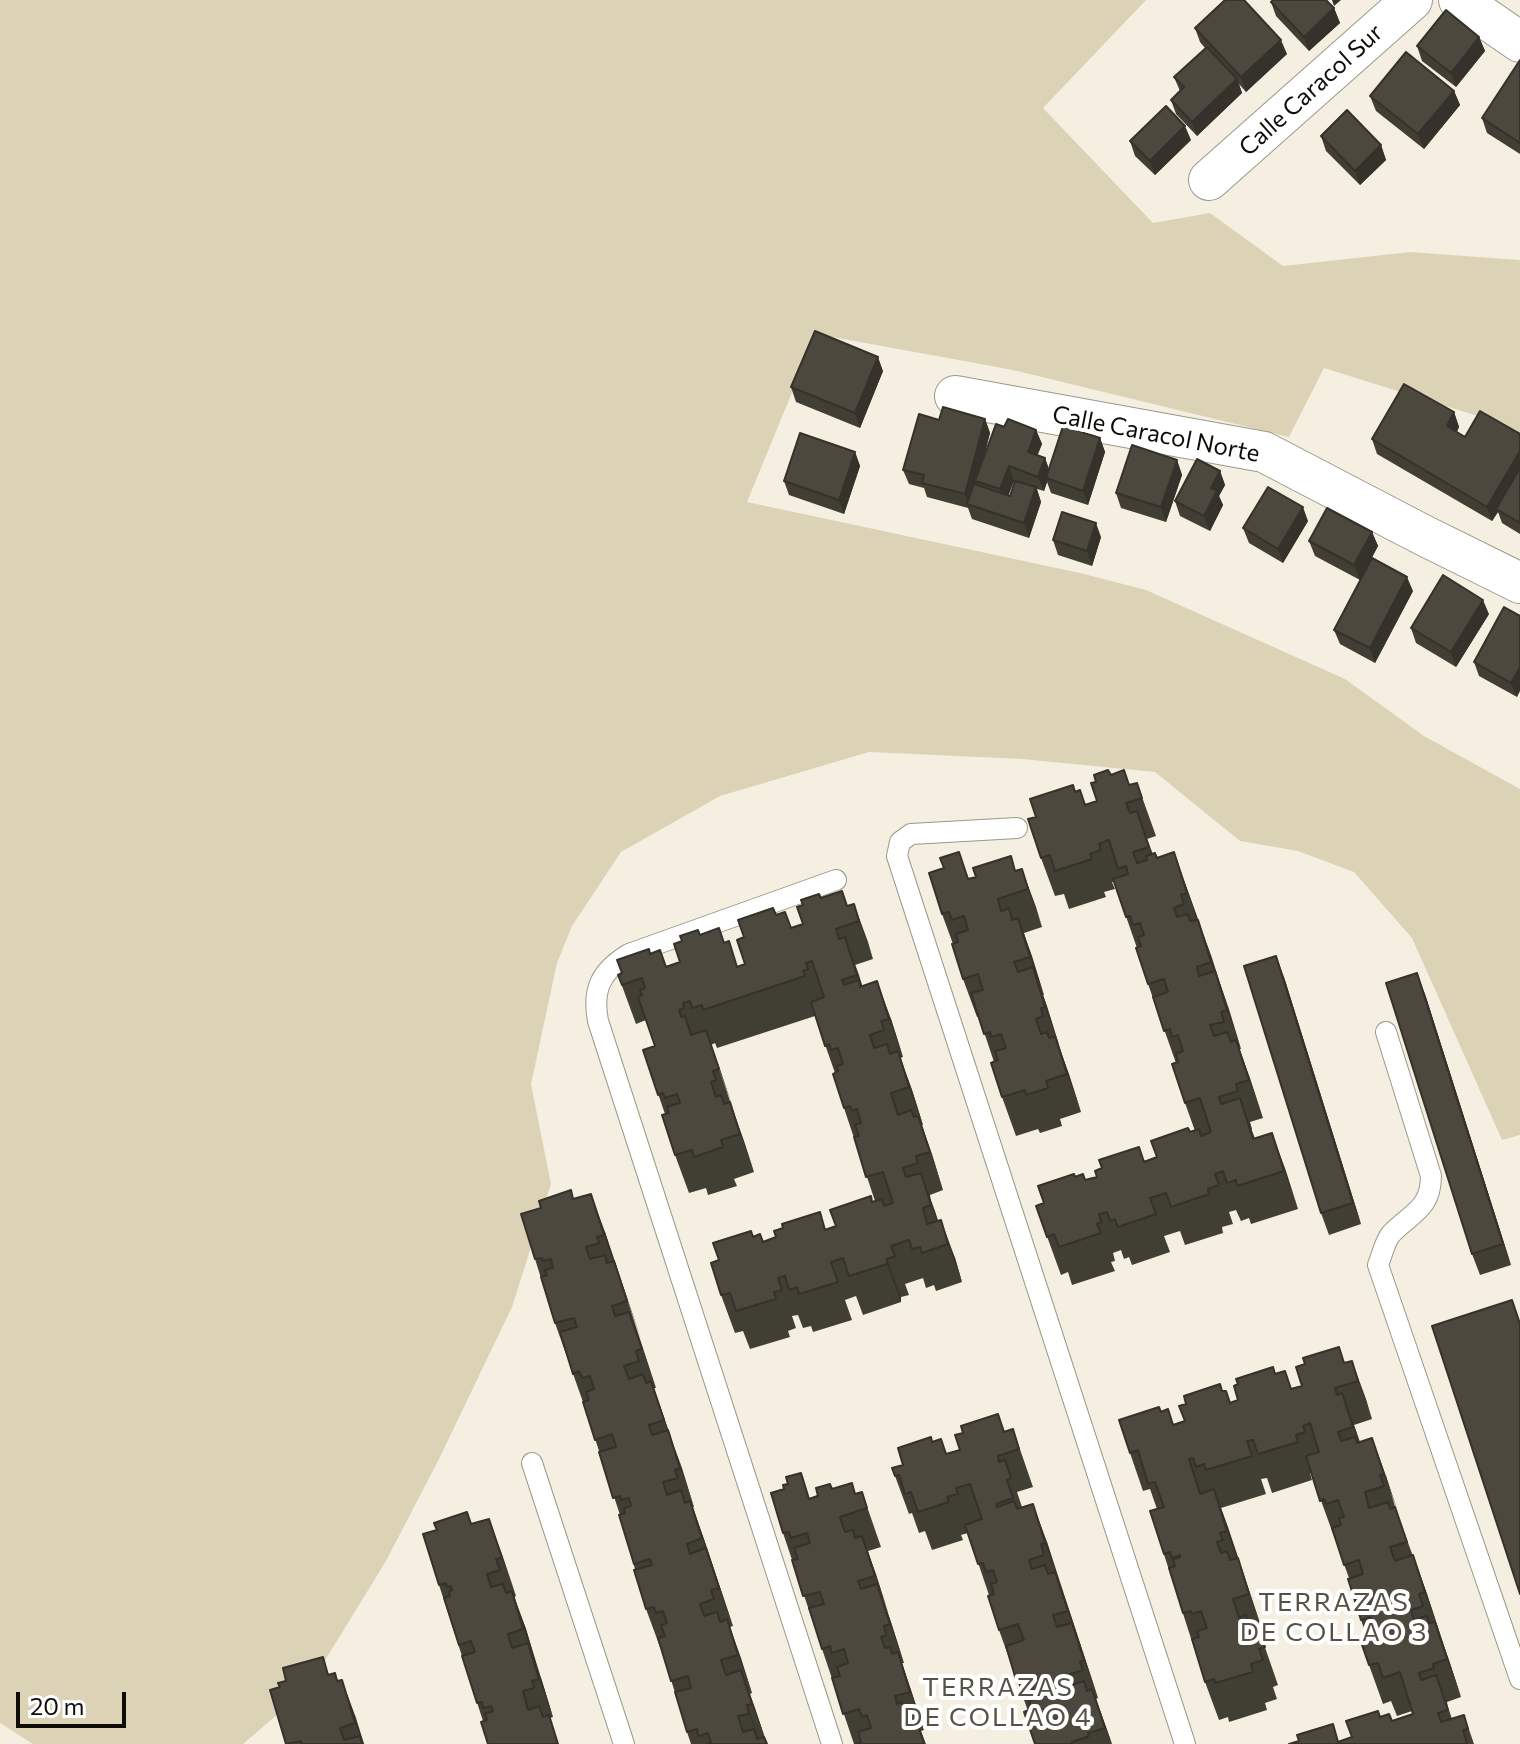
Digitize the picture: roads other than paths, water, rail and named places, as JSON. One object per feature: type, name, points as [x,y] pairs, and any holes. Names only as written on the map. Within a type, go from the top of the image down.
[{"type":"street","name":"Calle Caracol Sur","points":[[1209,180],[1412,0]]},
{"type":"street","points":[[1459,0],[1520,42]]},
{"type":"street","name":"Calle Caracol Norte","points":[[955,396],[1264,452],[1520,583]]},
{"type":"lane","points":[[1017,828],[911,834],[900,842],[897,856],[1185,1744]]},
{"type":"lane","points":[[832,1744],[602,1036],[595,1005],[597,989],[604,974],[615,962],[629,954],[836,880]]},
{"type":"lane","points":[[1386,1032],[1431,1176],[1431,1186],[1422,1207],[1389,1236],[1378,1265],[1520,1679]]},
{"type":"lane","points":[[532,1463],[624,1744]]},
{"type":"district","name":"TERRAZAS DE COLLAO 3","points":[[1334,1617]]},
{"type":"district","name":"TERRAZAS DE COLLAO 4","points":[[998,1702]]}]
